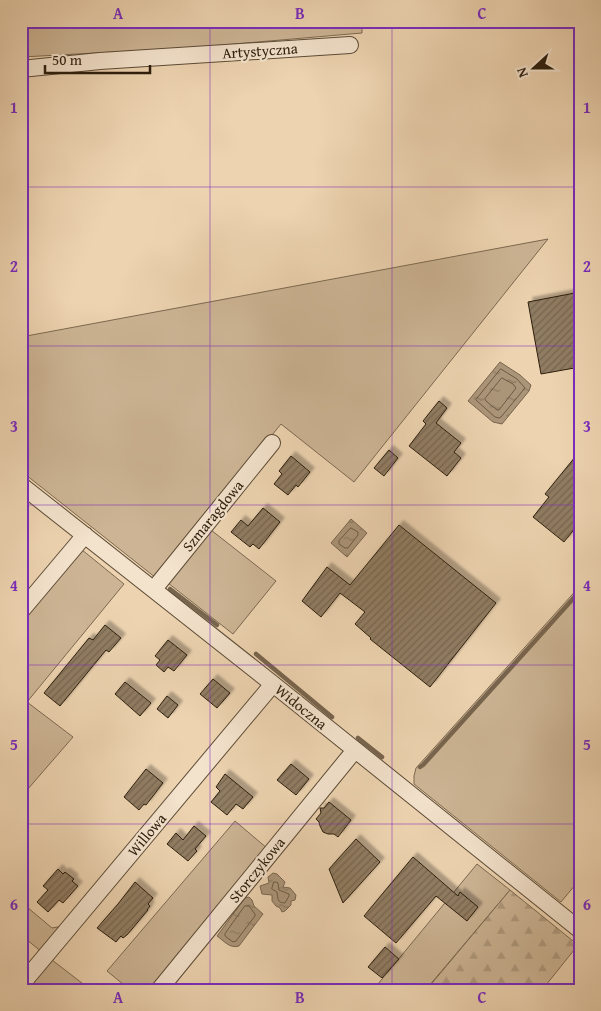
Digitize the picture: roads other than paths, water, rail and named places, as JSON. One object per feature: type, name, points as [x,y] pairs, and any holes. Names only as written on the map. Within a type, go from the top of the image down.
[{"type":"street","name":"Artystyczna","points":[[21,69],[100,61],[350,45]]},
{"type":"street","name":"Szmaragdowa","points":[[154,590],[272,443]]},
{"type":"street","name":"Widoczna","points":[[21,485],[580,930]]},
{"type":"street","points":[[21,611],[84,535]]},
{"type":"street","name":"Willowa","points":[[21,985],[273,684]]},
{"type":"street","name":"Storczykowa","points":[[159,990],[355,750]]},
{"type":"water","points":[[500,362],[531,385],[529,391],[502,424],[493,422],[468,401]]},
{"type":"water","points":[[351,519],[367,533],[347,557],[331,543]]},
{"type":"water","points":[[273,873],[277,874],[285,882],[283,887],[290,888],[296,895],[295,900],[291,901],[291,905],[282,912],[272,901],[272,895],[262,894],[260,886],[269,883],[268,877]]},
{"type":"water","points":[[249,897],[254,906],[263,914],[239,946],[236,947],[217,936],[245,898]]},
{"type":"waterway","points":[[170,589],[217,625]]},
{"type":"waterway","points":[[420,767],[580,591]]},
{"type":"waterway","points":[[256,654],[332,717]]},
{"type":"waterway","points":[[358,738],[382,757]]}]
